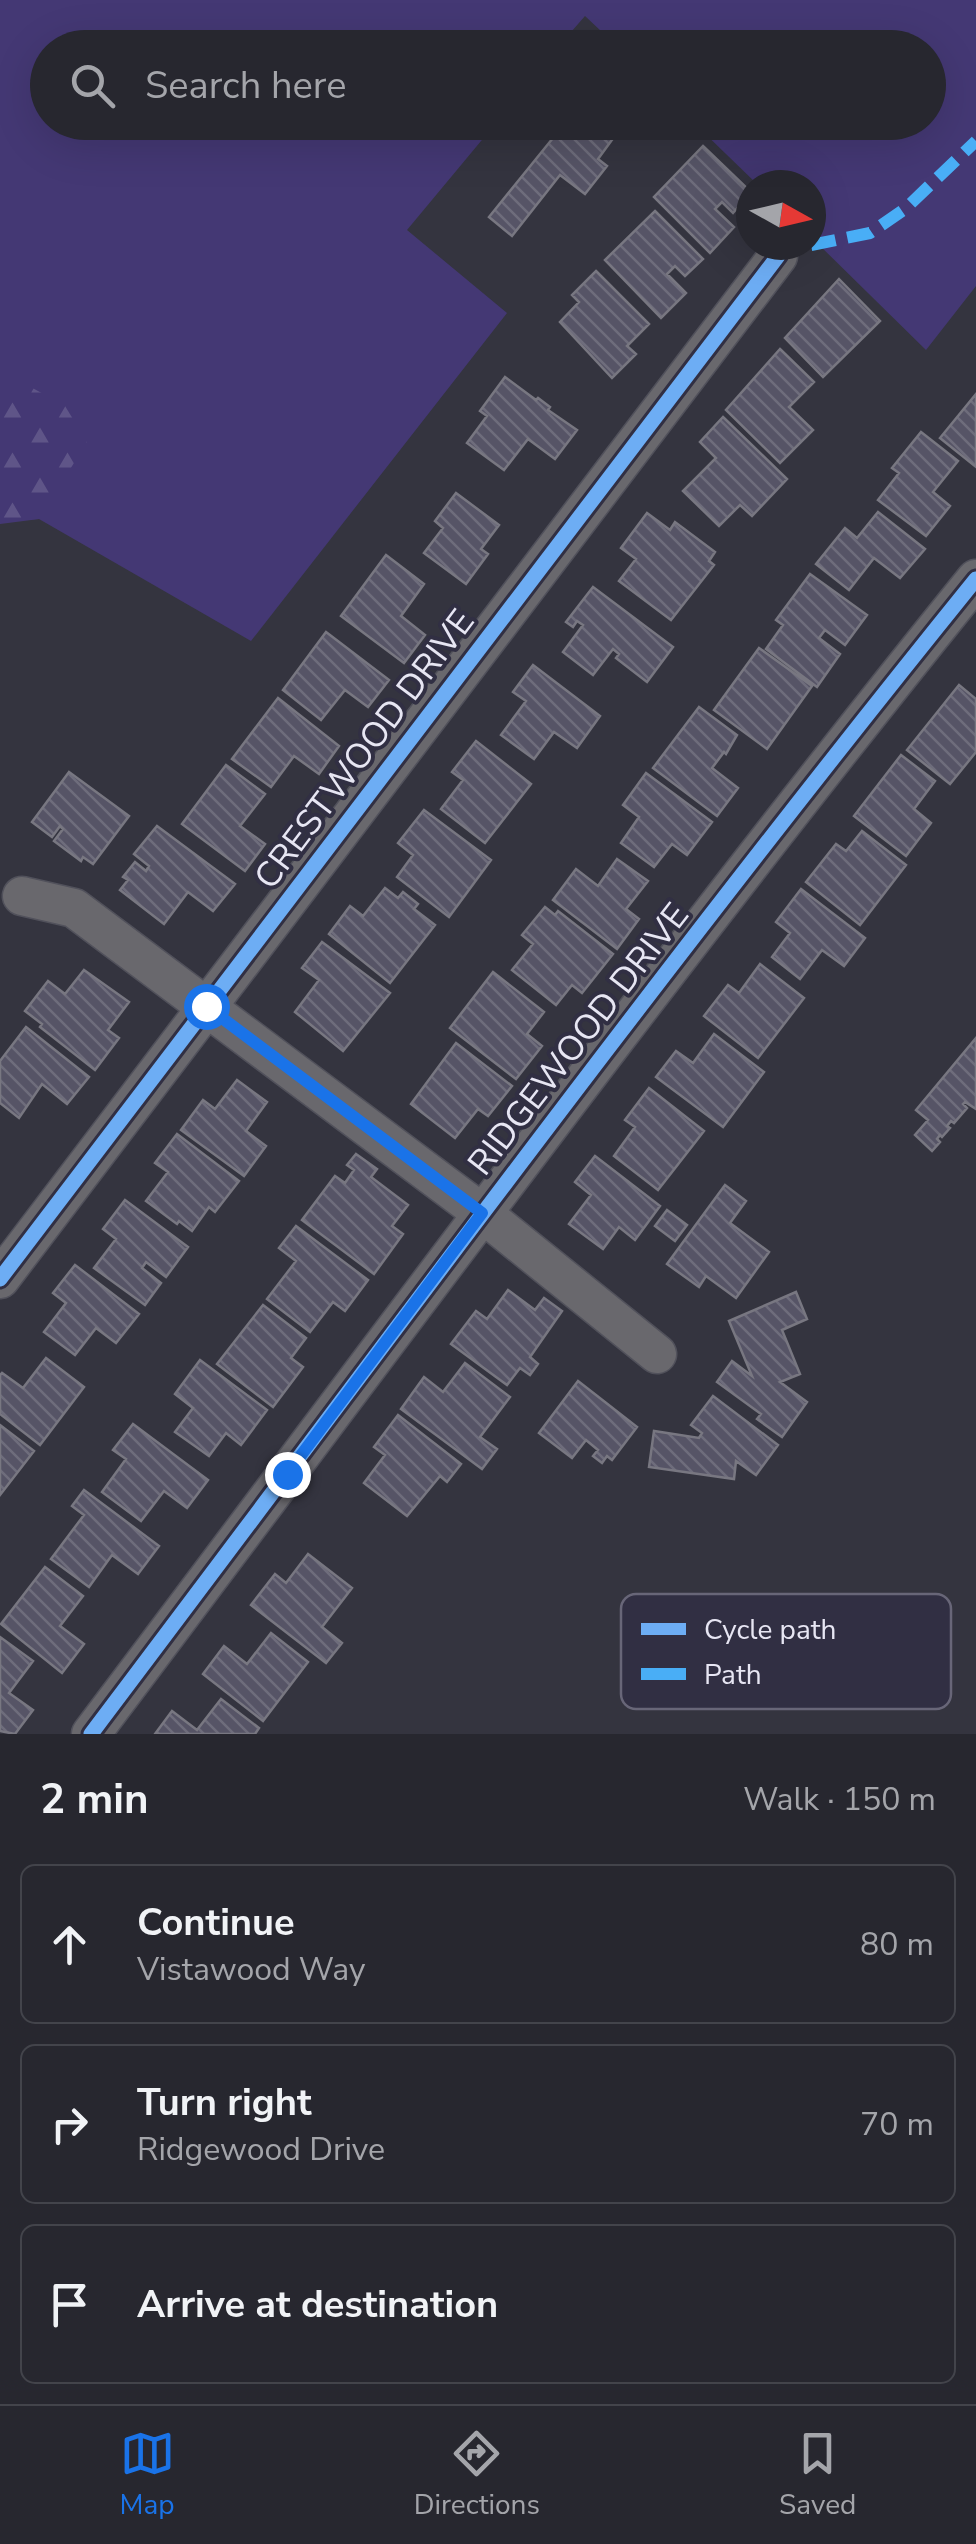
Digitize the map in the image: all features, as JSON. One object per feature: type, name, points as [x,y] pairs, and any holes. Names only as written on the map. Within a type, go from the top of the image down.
[{"type":"street","name":"CRESTWOOD DRIVE","points":[[0,1279],[775,260]]},
{"type":"street","name":"RIDGEWOOD DRIVE","points":[[91,1734],[482,1213],[976,579]]},
{"type":"street","points":[[22,896],[74,908],[482,1213],[657,1354]]},
{"type":"green space","points":[[0,0],[976,0],[976,286],[926,350],[826,252],[826,170],[743,170],[712,140],[946,140],[946,30],[600,30],[585,16],[573,30],[30,30],[30,140],[482,140],[407,230],[507,313],[251,641],[39,519],[0,521]]},
{"type":"green space","points":[[0,370],[65,406],[87,442],[39,519],[0,524]]},
{"type":"building","points":[[551,140],[612,140],[598,159],[607,166],[585,194],[560,175],[512,236],[489,217]]},
{"type":"building","points":[[703,146],[736,178],[736,210],[733,213],[722,202],[715,209],[734,227],[710,253],[654,197]]},
{"type":"building","points":[[655,211],[703,259],[685,276],[675,266],[667,274],[686,293],[661,318],[605,260]]},
{"type":"building","points":[[596,271],[649,324],[627,346],[636,354],[612,378],[560,322],[579,302],[572,295]]},
{"type":"building","points":[[839,279],[880,321],[823,377],[785,338]]},
{"type":"building","points":[[780,349],[814,382],[789,407],[813,430],[780,463],[726,410]]},
{"type":"building","points":[[505,377],[577,430],[555,459],[528,439],[504,470],[467,443],[487,416],[480,411]]},
{"type":"building","points":[[976,394],[976,467],[940,438]]},
{"type":"building","points":[[723,417],[787,479],[752,516],[740,505],[719,526],[683,491],[716,458],[700,442]]},
{"type":"building","points":[[921,432],[958,461],[933,492],[950,506],[926,536],[878,500],[899,473],[892,468]]},
{"type":"building","points":[[456,493],[499,525],[481,549],[488,554],[466,584],[424,553],[443,528],[435,521]]},
{"type":"building","points":[[878,512],[925,549],[900,578],[874,558],[849,590],[816,564],[845,528],[857,538]]},
{"type":"building","points":[[647,513],[670,530],[675,522],[715,552],[709,561],[714,565],[671,620],[619,581],[636,559],[621,548]]},
{"type":"building","points":[[386,555],[424,584],[401,616],[425,635],[404,663],[341,616]]},
{"type":"building","points":[[810,574],[867,615],[845,645],[825,630],[819,638],[840,654],[817,687],[766,649],[783,625],[776,620]]},
{"type":"building","points":[[593,587],[673,647],[647,682],[616,658],[619,654],[613,649],[593,675],[563,652],[583,625],[577,621],[573,627],[566,622]]},
{"type":"building","points":[[326,632],[389,680],[368,707],[345,690],[321,720],[283,690]]},
{"type":"building","points":[[759,648],[812,686],[767,749],[714,710]]},
{"type":"building","points":[[533,665],[600,716],[577,748],[554,732],[534,759],[501,735],[526,701],[513,692]]},
{"type":"building","points":[[959,685],[976,699],[976,752],[950,784],[907,750]]},
{"type":"building","points":[[278,698],[339,746],[319,774],[294,756],[271,787],[232,759]]},
{"type":"building","points":[[699,707],[737,735],[712,768],[738,788],[717,816],[653,768]]},
{"type":"building","points":[[476,741],[531,784],[485,843],[441,809],[463,780],[452,772]]},
{"type":"building","points":[[901,755],[935,781],[914,809],[931,823],[906,856],[854,816]]},
{"type":"building","points":[[226,765],[265,794],[240,826],[265,844],[245,871],[182,824]]},
{"type":"building","points":[[69,772],[129,816],[93,864],[83,857],[81,861],[54,841],[63,829],[60,826],[52,837],[32,822]]},
{"type":"building","points":[[646,773],[712,822],[687,855],[672,844],[654,867],[621,843],[639,817],[623,805]]},
{"type":"building","points":[[424,810],[491,860],[449,917],[397,877],[413,855],[398,843]]},
{"type":"building","points":[[157,826],[235,884],[213,911],[188,892],[164,924],[120,890],[128,880],[123,877],[135,862],[146,871],[149,866],[134,854]]},
{"type":"building","points":[[862,831],[906,865],[860,925],[806,882],[836,844],[846,851]]},
{"type":"building","points":[[617,859],[648,881],[626,909],[639,919],[617,949],[553,900],[576,869],[598,886]]},
{"type":"building","points":[[385,888],[398,898],[403,892],[418,904],[414,909],[435,925],[390,983],[329,934],[350,906],[363,916]]},
{"type":"building","points":[[801,889],[865,938],[844,966],[822,950],[800,979],[772,957],[790,933],[776,922]]},
{"type":"building","points":[[545,907],[555,915],[558,911],[613,954],[582,993],[572,985],[556,1005],[512,970],[533,944],[522,935]]},
{"type":"building","points":[[322,942],[390,993],[343,1051],[295,1012],[319,980],[302,968]]},
{"type":"building","points":[[760,964],[804,998],[758,1058],[704,1016],[728,985],[739,993]]},
{"type":"building","points":[[84,970],[129,1002],[108,1030],[119,1038],[95,1070],[25,1011],[48,981],[65,994]]},
{"type":"building","points":[[493,972],[544,1012],[527,1034],[542,1046],[516,1079],[450,1028]]},
{"type":"building","points":[[26,1027],[89,1077],[67,1104],[42,1084],[19,1118],[0,1103],[0,1061]]},
{"type":"building","points":[[714,1034],[764,1072],[723,1127],[656,1077],[676,1051],[693,1063]]},
{"type":"building","points":[[976,1038],[976,1109],[965,1102],[967,1108],[954,1123],[951,1121],[932,1151],[915,1135],[928,1120],[916,1110]]},
{"type":"building","points":[[456,1043],[512,1086],[488,1116],[478,1109],[455,1138],[411,1104]]},
{"type":"building","points":[[237,1080],[267,1102],[246,1131],[266,1146],[244,1176],[181,1130],[203,1100],[215,1109]]},
{"type":"building","points":[[649,1088],[704,1131],[658,1190],[614,1156],[635,1127],[625,1120]]},
{"type":"building","points":[[177,1134],[239,1181],[215,1212],[209,1207],[192,1231],[146,1201],[168,1172],[155,1163]]},
{"type":"building","points":[[356,1154],[377,1169],[371,1177],[408,1205],[392,1226],[403,1234],[374,1274],[302,1220],[335,1176],[345,1183],[354,1170],[347,1165]]},
{"type":"building","points":[[595,1156],[660,1206],[635,1240],[619,1227],[603,1249],[569,1224],[591,1195],[575,1182]]},
{"type":"building","points":[[725,1185],[746,1201],[730,1223],[769,1252],[736,1298],[706,1276],[699,1287],[667,1264]]},
{"type":"building","points":[[125,1200],[188,1247],[166,1277],[146,1262],[142,1268],[161,1283],[145,1305],[94,1268],[116,1239],[103,1229]]},
{"type":"building","points":[[667,1210],[687,1225],[675,1241],[655,1226]]},
{"type":"building","points":[[296,1226],[368,1280],[345,1311],[333,1302],[310,1332],[267,1299],[296,1261],[279,1248]]},
{"type":"building","points":[[75,1265],[139,1314],[116,1343],[96,1328],[75,1355],[44,1332],[66,1303],[53,1293]]},
{"type":"building","points":[[508,1290],[535,1310],[544,1298],[562,1311],[530,1357],[538,1364],[530,1375],[520,1368],[507,1385],[451,1344],[476,1311],[487,1319]]},
{"type":"building","points":[[796,1292],[807,1319],[782,1330],[800,1374],[780,1382],[807,1402],[782,1437],[757,1419],[761,1414],[717,1382],[732,1361],[752,1376],[729,1321]]},
{"type":"building","points":[[263,1305],[306,1338],[291,1358],[303,1367],[273,1407],[217,1364]]},
{"type":"building","points":[[46,1358],[84,1387],[40,1445],[0,1414],[0,1375],[23,1388]]},
{"type":"building","points":[[200,1360],[267,1410],[241,1445],[226,1433],[209,1456],[175,1432],[193,1408],[175,1394]]},
{"type":"building","points":[[465,1363],[510,1397],[480,1437],[497,1449],[482,1469],[401,1409],[424,1377],[443,1392]]},
{"type":"building","points":[[578,1381],[637,1427],[612,1460],[607,1456],[602,1463],[593,1456],[598,1450],[586,1440],[572,1458],[539,1433]]},
{"type":"building","points":[[713,1396],[778,1445],[756,1475],[736,1461],[734,1479],[649,1467],[654,1431],[699,1438],[702,1433],[691,1425]]},
{"type":"building","points":[[398,1415],[461,1464],[447,1482],[440,1476],[407,1516],[364,1483],[385,1455],[374,1447]]},
{"type":"building","points":[[133,1424],[208,1480],[187,1508],[164,1491],[141,1521],[102,1492],[126,1459],[113,1450]]},
{"type":"building","points":[[0,1425],[34,1451],[0,1495]]},
{"type":"building","points":[[84,1490],[159,1546],[138,1574],[112,1555],[89,1587],[51,1559],[84,1515],[72,1506]]},
{"type":"building","points":[[308,1554],[352,1588],[322,1627],[342,1643],[326,1663],[251,1605],[275,1574],[286,1583]]},
{"type":"building","points":[[45,1567],[83,1596],[60,1626],[84,1644],[62,1673],[1,1624]]},
{"type":"building","points":[[271,1633],[308,1662],[263,1721],[203,1674],[224,1646],[247,1664]]},
{"type":"building","points":[[0,1637],[33,1661],[9,1693],[33,1710],[15,1734],[0,1731]]},
{"type":"building","points":[[221,1699],[259,1728],[255,1734],[155,1734],[172,1711],[197,1730]]},
{"type":"marked path","points":[[826,242],[870,233],[905,209],[976,141]]},
{"type":"cycle path","points":[[0,1279],[775,260]]},
{"type":"cycle path","points":[[91,1734],[639,1008],[976,579]]},
{"type":"route","points":[[206,1006],[482,1213],[287,1474]]}]
